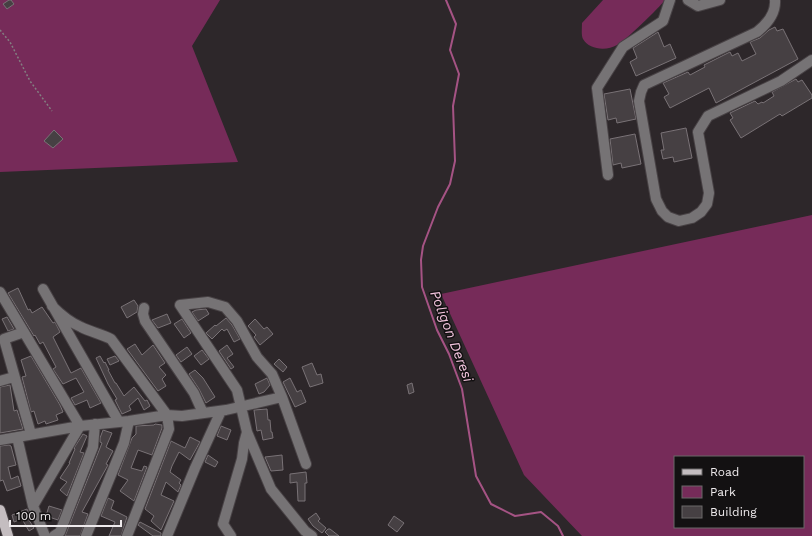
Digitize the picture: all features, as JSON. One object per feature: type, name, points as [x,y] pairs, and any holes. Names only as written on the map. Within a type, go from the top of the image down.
[{"type":"main road","points":[[0,510],[8,536]]},
{"type":"street","points":[[608,174],[597,88],[623,47],[663,21],[670,0]]},
{"type":"street","points":[[688,0],[698,6],[720,0]]},
{"type":"street","points":[[775,0],[775,7],[770,19],[757,32],[644,85],[639,102],[656,199],[662,211],[668,217],[679,221],[692,218],[701,212],[707,204],[708,193],[698,132],[708,116],[781,81],[812,60]]},
{"type":"street","points":[[43,289],[124,422],[124,443],[86,536]]},
{"type":"street","points":[[0,292],[80,426]]},
{"type":"street","points":[[306,464],[282,397],[272,374],[257,357],[237,321],[225,307],[208,302],[180,305],[236,390],[247,432],[271,489],[305,531],[312,536]]},
{"type":"street","points":[[52,306],[61,316],[68,320],[111,339],[167,415],[169,429],[127,536]]},
{"type":"street","points":[[144,308],[143,314],[145,321],[194,393],[202,413]]},
{"type":"street","points":[[24,332],[4,339],[31,434]]},
{"type":"street","points":[[0,381],[14,377]]},
{"type":"street","points":[[0,440],[95,424],[124,422],[167,415],[182,416],[221,411],[282,397]]},
{"type":"street","points":[[167,536],[195,468],[221,411]]},
{"type":"street","points":[[54,536],[60,532],[94,447],[95,424]]},
{"type":"street","points":[[33,506],[80,426]]},
{"type":"street","points":[[231,536],[223,524],[242,459],[247,432]]},
{"type":"street","points":[[17,437],[33,506],[45,536]]},
{"type":"path","points":[[0,30],[10,42],[30,82],[52,111]]},
{"type":"green space","points":[[0,0],[220,0],[192,46],[238,162],[0,172]]},
{"type":"green space","points":[[603,0],[665,0],[627,38],[613,47],[603,49],[586,43],[582,37],[582,23]]},
{"type":"green space","points":[[812,215],[812,536],[582,536],[524,475],[441,294]]},
{"type":"building","points":[[11,0],[14,4],[7,9],[3,4]]},
{"type":"building","points":[[775,27],[777,31],[783,29],[798,59],[716,103],[709,88],[670,108],[664,97],[669,94],[663,83],[688,72],[690,75],[705,67],[704,65],[730,52],[732,56],[738,53],[742,61],[756,54],[750,42],[760,38]]},
{"type":"building","points":[[658,32],[664,47],[670,44],[676,58],[636,76],[630,62],[637,58],[633,48]]},
{"type":"building","points":[[796,79],[798,82],[802,80],[812,95],[812,98],[782,116],[780,114],[741,138],[730,120],[733,118],[730,113],[755,101],[758,104],[763,103],[774,96],[772,92]]},
{"type":"building","points":[[630,89],[636,119],[617,123],[616,118],[608,120],[604,94]]},
{"type":"building","points":[[686,128],[692,158],[674,162],[673,157],[663,159],[661,150],[664,150],[661,133]]},
{"type":"building","points":[[54,130],[63,139],[53,148],[44,141]]},
{"type":"building","points":[[635,134],[641,164],[622,168],[621,163],[613,165],[610,139]]},
{"type":"building","points":[[18,288],[28,310],[30,309],[32,313],[42,307],[53,323],[55,322],[60,332],[53,337],[71,373],[81,368],[101,403],[90,408],[87,400],[75,405],[71,398],[84,392],[76,378],[63,384],[53,369],[56,367],[43,342],[40,344],[35,335],[34,336],[8,293]]},
{"type":"building","points":[[134,300],[138,306],[137,312],[127,318],[121,307]]},
{"type":"building","points":[[206,309],[209,314],[198,321],[192,312]]},
{"type":"building","points":[[167,314],[171,323],[158,328],[152,320]]},
{"type":"building","points":[[7,317],[14,329],[8,331],[2,319]]},
{"type":"building","points":[[226,318],[240,339],[234,342],[227,329],[224,331],[222,329],[212,339],[206,333]]},
{"type":"building","points":[[182,319],[191,333],[184,338],[174,324]]},
{"type":"building","points":[[255,319],[264,329],[267,327],[273,334],[260,345],[254,337],[256,335],[248,326]]},
{"type":"building","points":[[135,344],[142,355],[153,345],[165,363],[159,367],[166,375],[162,379],[166,386],[158,391],[127,349]]},
{"type":"building","points":[[227,345],[233,354],[227,358],[234,367],[231,369],[219,351]]},
{"type":"building","points":[[187,347],[192,354],[181,362],[176,355]]},
{"type":"building","points":[[202,350],[209,359],[201,365],[194,356]]},
{"type":"building","points":[[31,356],[63,412],[56,415],[58,420],[46,424],[45,421],[38,424],[34,411],[31,412],[22,377],[26,376],[21,360]]},
{"type":"building","points":[[100,356],[104,363],[105,362],[115,383],[124,396],[134,387],[145,401],[147,400],[150,406],[144,410],[138,398],[129,406],[131,410],[122,414],[115,400],[117,399],[96,358]]},
{"type":"building","points":[[115,356],[119,361],[110,365],[107,359]]},
{"type":"building","points":[[279,359],[287,367],[283,372],[274,364]]},
{"type":"building","points":[[312,363],[317,375],[321,374],[323,383],[310,387],[302,367]]},
{"type":"building","points":[[195,370],[203,378],[215,397],[206,403],[189,374]]},
{"type":"building","points":[[267,378],[270,385],[264,392],[259,394],[255,384]]},
{"type":"building","points":[[290,378],[297,392],[301,390],[306,402],[295,407],[283,382]]},
{"type":"building","points":[[412,383],[414,392],[409,394],[407,385]]},
{"type":"building","points":[[10,385],[14,411],[17,410],[23,429],[0,433],[0,387]]},
{"type":"building","points":[[267,409],[268,420],[270,420],[273,438],[263,440],[261,430],[257,431],[254,410]]},
{"type":"building","points":[[155,424],[162,425],[162,428],[152,455],[138,450],[131,468],[142,471],[144,466],[147,467],[134,501],[120,491],[128,480],[118,475],[132,438],[136,434],[136,426]]},
{"type":"building","points":[[221,426],[231,430],[227,440],[217,436]]},
{"type":"building","points":[[103,430],[112,433],[106,447],[113,451],[106,464],[108,465],[82,512],[88,514],[80,536],[65,536],[102,443],[100,442],[100,438]]},
{"type":"building","points":[[83,434],[87,436],[80,452],[84,453],[67,496],[60,490],[67,482],[60,478],[70,463],[75,449],[74,448]]},
{"type":"building","points":[[190,437],[200,442],[190,460],[179,452],[172,466],[170,472],[181,480],[179,483],[181,485],[178,492],[166,482],[161,495],[174,501],[161,530],[151,521],[154,516],[145,509],[171,441],[185,448]]},
{"type":"building","points":[[0,446],[11,446],[16,465],[8,467],[11,479],[18,476],[21,486],[7,491],[3,480],[0,481]]},
{"type":"building","points":[[208,455],[218,462],[215,467],[205,462]]},
{"type":"building","points":[[282,455],[283,470],[271,471],[265,457]]},
{"type":"building","points":[[306,472],[307,483],[305,483],[305,501],[298,501],[297,482],[290,483],[290,474]]},
{"type":"building","points":[[108,498],[114,501],[111,509],[127,517],[121,536],[109,536],[115,522],[101,516]]},
{"type":"building","points":[[49,506],[62,510],[58,520],[46,516]]},
{"type":"building","points":[[27,509],[30,516],[27,517],[34,528],[29,531],[22,519],[14,522],[12,515]]},
{"type":"building","points":[[316,513],[320,519],[318,521],[326,528],[322,533],[313,526],[308,519]]},
{"type":"building","points":[[394,516],[404,523],[397,532],[388,525]]},
{"type":"building","points":[[140,522],[161,533],[161,536],[153,536],[138,525]]},
{"type":"building","points":[[328,529],[339,536],[329,536],[325,532]]},
{"type":"waterway","name":"Poligon Deresi","points":[[446,0],[456,24],[450,50],[459,74],[453,106],[455,161],[450,184],[438,207],[423,246],[421,260],[422,287],[437,330],[449,354],[462,389],[476,476],[491,504],[515,516],[541,512],[558,526],[563,536]]}]
